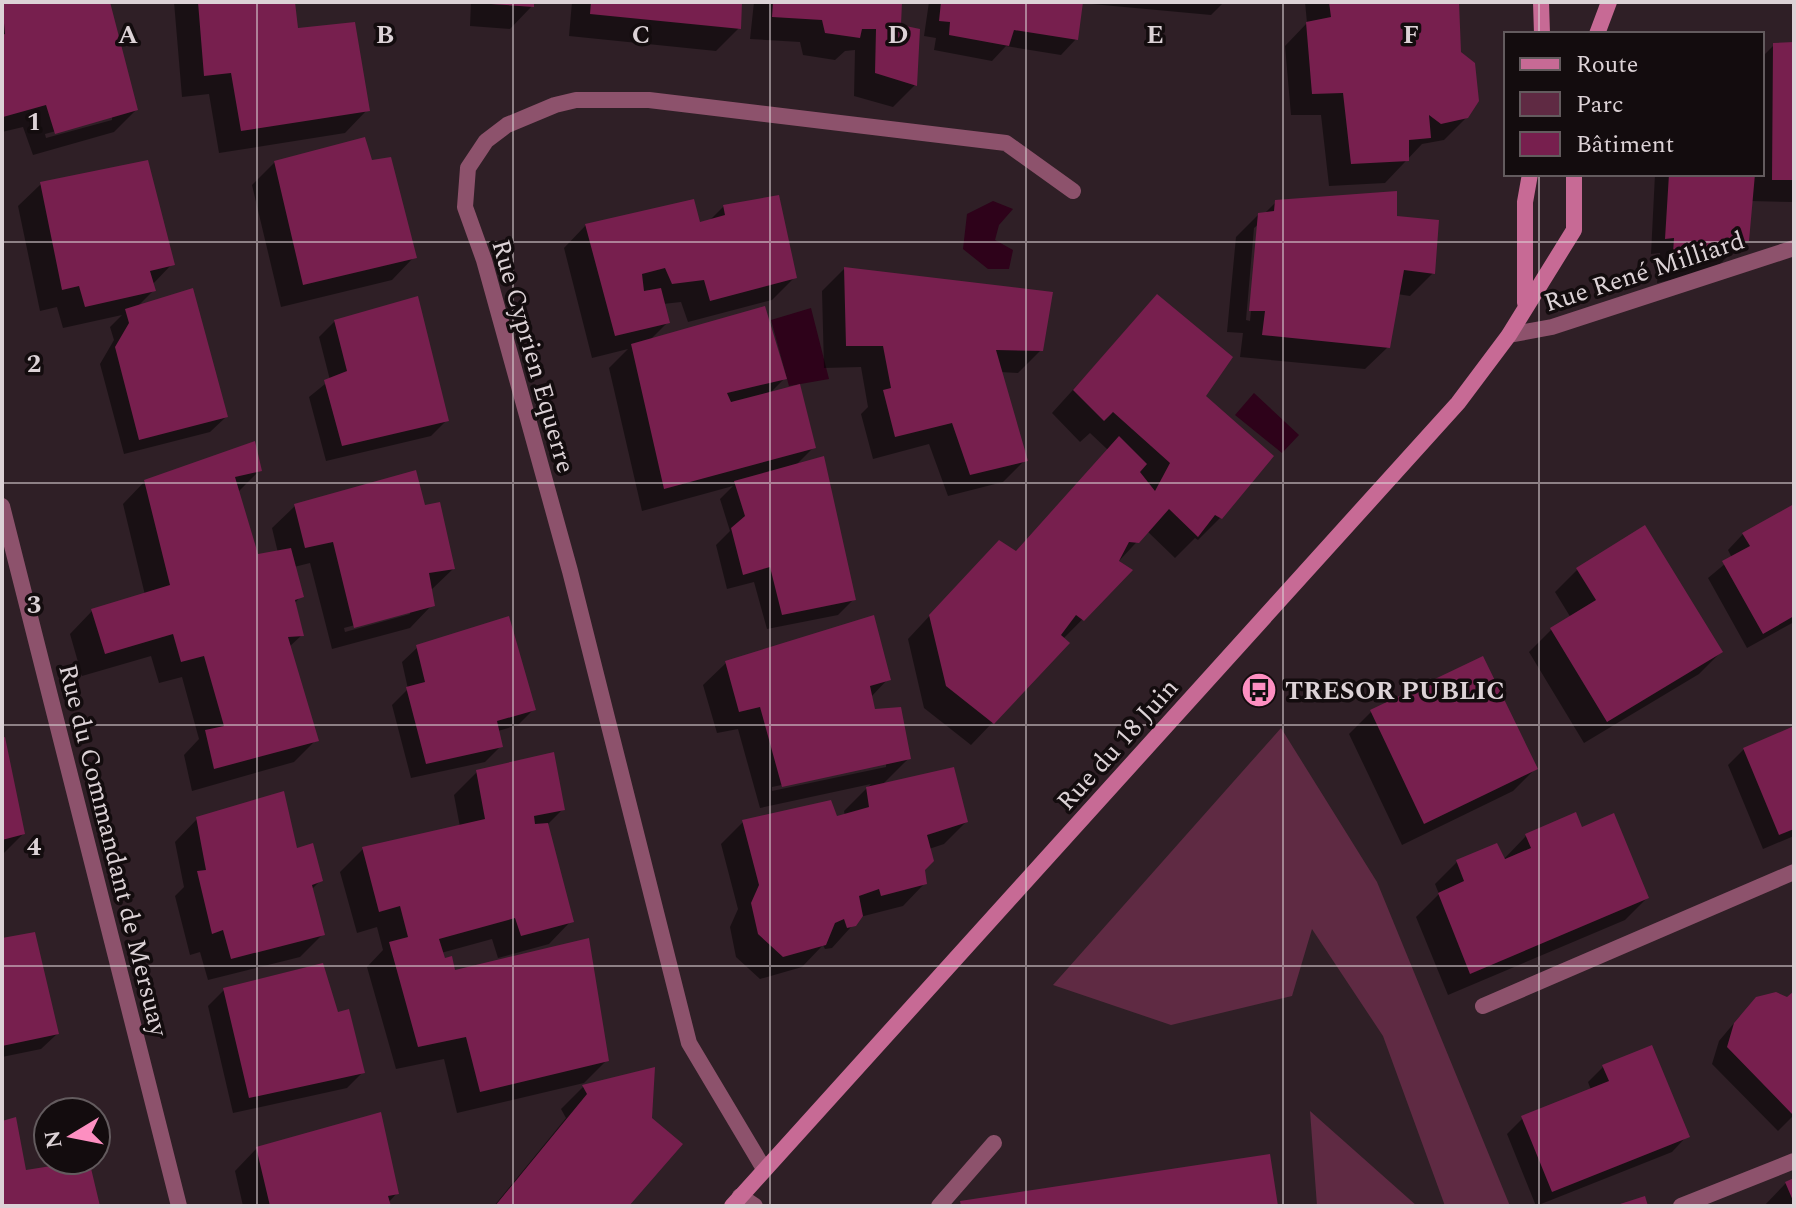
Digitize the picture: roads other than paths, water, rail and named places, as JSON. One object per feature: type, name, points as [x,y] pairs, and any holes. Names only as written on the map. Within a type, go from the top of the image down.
[{"type":"main road","points":[[1541,2],[1542,32]]},
{"type":"main road","points":[[1598,32],[1609,2]]},
{"type":"main road","name":"Rue du 18 Juin","points":[[1525,305],[1525,202],[1530,176]]},
{"type":"main road","name":"Rue du 18 Juin","points":[[736,1201],[1458,403],[1509,335],[1574,230],[1574,176]]},
{"type":"street","name":"Rue Cyprien Equerre","points":[[764,1169],[689,1043],[570,571],[484,260],[465,207],[468,168],[486,141],[507,125],[555,105],[576,100],[649,100],[1006,143],[1073,191]]},
{"type":"street","name":"Rue René Milliard","points":[[1509,335],[1552,327],[1794,248]]},
{"type":"street","name":"Rue du Commandant de Mersuay","points":[[2,506],[179,1206]]},
{"type":"street","points":[[1483,1006],[1794,872]]},
{"type":"street","points":[[939,1206],[994,1143]]},
{"type":"street","points":[[1681,1206],[1794,1161]]},
{"type":"street","points":[[736,1201],[755,1206]]},
{"type":"place","name":"TRESOR PUBLIC","points":[[1259,690]]}]
